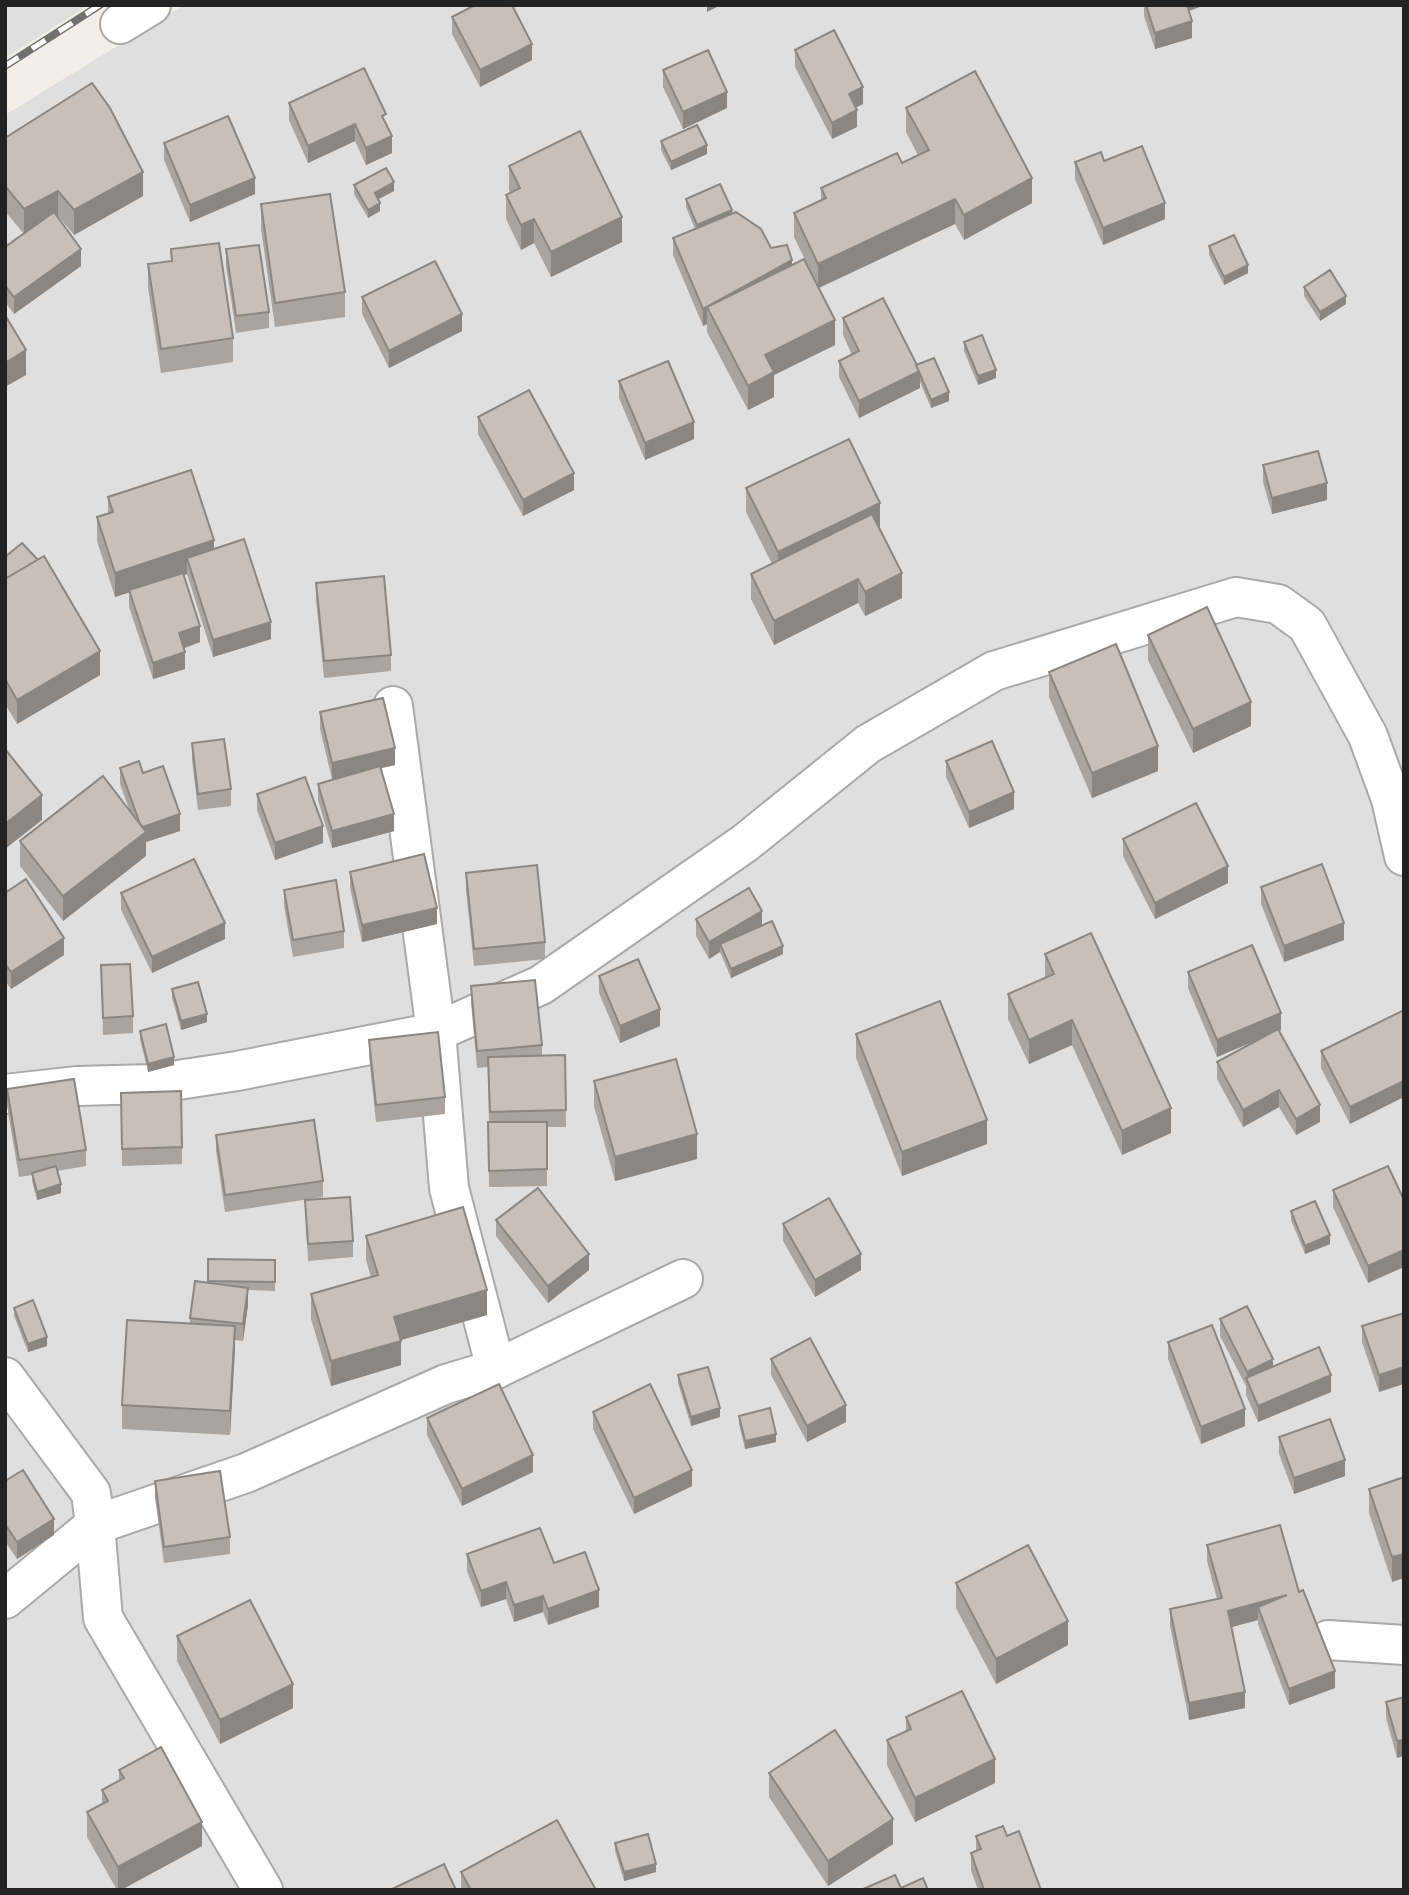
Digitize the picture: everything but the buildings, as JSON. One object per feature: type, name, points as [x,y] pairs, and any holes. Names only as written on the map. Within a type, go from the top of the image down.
[{"type":"street","points":[[5,1094],[77,1086],[152,1084],[237,1071],[436,1032],[541,985],[745,843],[868,744],[994,671],[1236,597],[1278,604],[1307,625],[1367,736],[1391,799],[1404,856]]},
{"type":"street","points":[[393,706],[436,1032],[449,1188],[496,1369]]},
{"type":"street","points":[[5,1598],[95,1525],[246,1473],[446,1384],[496,1369],[682,1279]]},
{"type":"street","points":[[5,1377],[91,1493],[103,1618],[263,1890]]},
{"type":"street","points":[[1328,1640],[1404,1645]]},
{"type":"shaded area","points":[[5,5],[89,5],[5,58]]},
{"type":"shaded area","points":[[184,5],[1404,5],[1404,1890],[5,1890],[5,115]]},
{"type":"railway","points":[[5,66],[100,5]]}]
